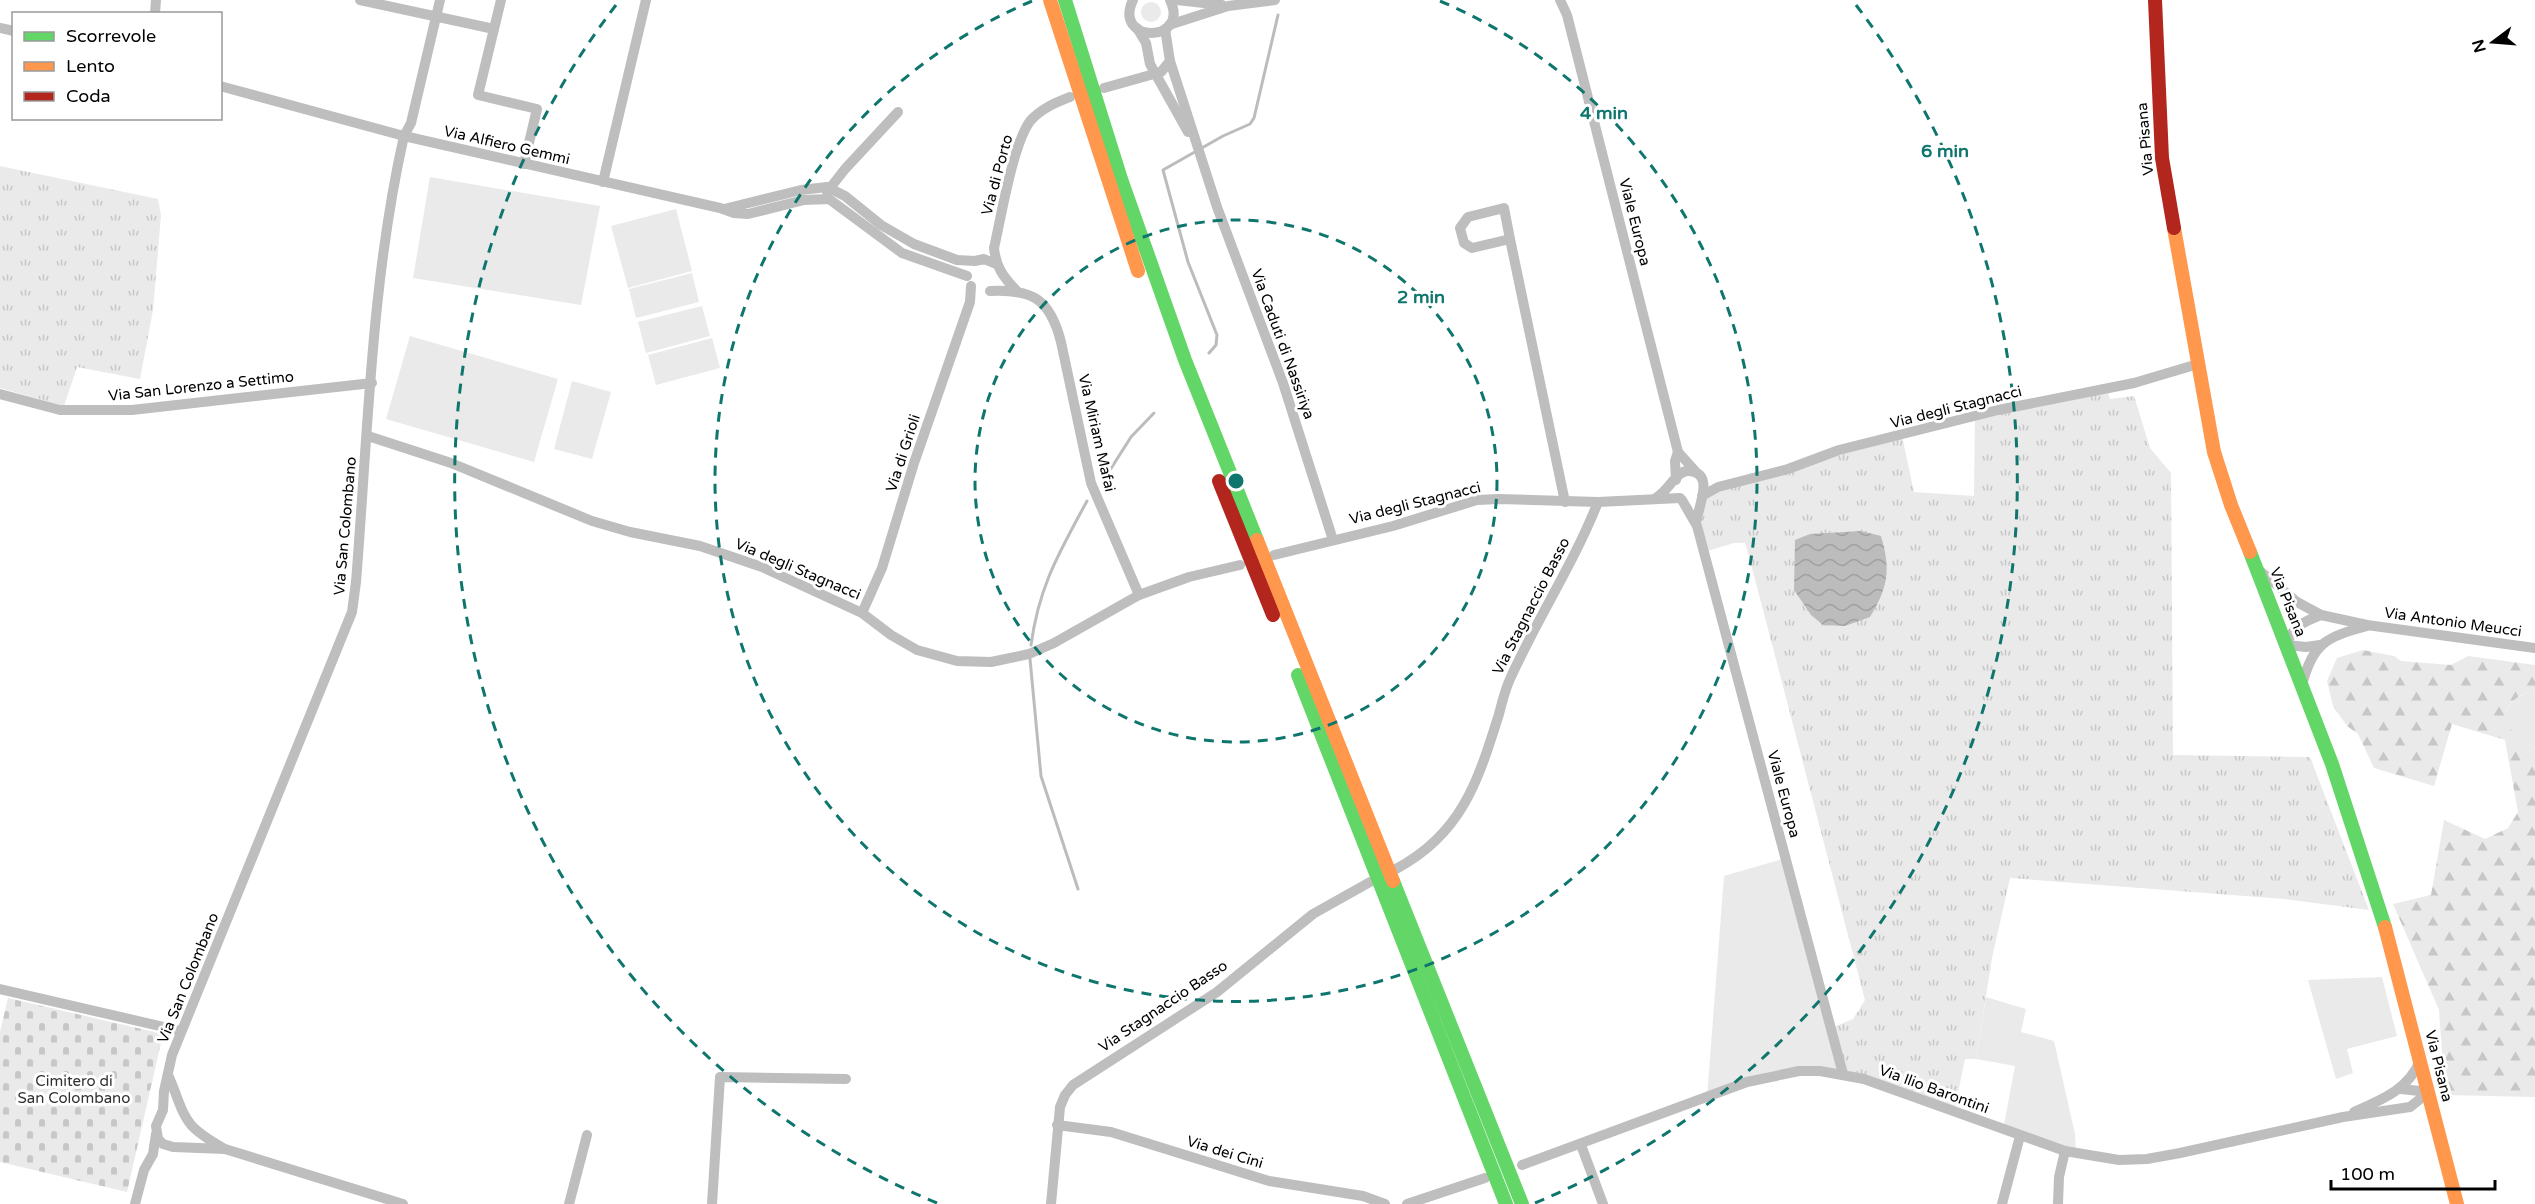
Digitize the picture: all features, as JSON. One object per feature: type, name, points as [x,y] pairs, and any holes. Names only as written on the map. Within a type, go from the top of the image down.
[{"type":"main road","points":[[1050,0],[1144,287]]},
{"type":"main road","points":[[1065,0],[1121,179],[1182,350],[1522,1204]]},
{"type":"main road","name":"Via Pisana","points":[[2155,0],[2162,158],[2219,471],[2288,645],[2381,910],[2457,1204]]},
{"type":"main road","points":[[1156,319],[1506,1204]]},
{"type":"street","points":[[360,0],[494,28]]},
{"type":"street","points":[[414,12],[417,0]]},
{"type":"street","name":"Via San Colombano","points":[[135,1204],[144,1170],[153,1154],[156,1126],[163,1110],[164,1091],[169,1077],[172,1055],[352,612],[357,582],[380,272],[404,136],[411,123],[440,0]]},
{"type":"street","points":[[501,0],[478,95],[537,109],[525,164]]},
{"type":"street","points":[[603,182],[646,0]]},
{"type":"street","points":[[1124,0],[1146,42],[1148,59],[1156,73]]},
{"type":"street","points":[[1130,14],[1133,0]]},
{"type":"street","points":[[1104,88],[1156,73],[1164,69],[1170,61],[1167,27],[1173,13],[1170,0]]},
{"type":"street","points":[[1177,0],[1228,6]]},
{"type":"street","points":[[1137,28],[1153,34],[1228,6],[1275,0]]},
{"type":"street","name":"Viale Europa","points":[[1560,0],[1567,15],[1678,452],[1699,475]]},
{"type":"street","points":[[1129,81],[1148,59]]},
{"type":"street","name":"Via Caduti di Nassiriya","points":[[1170,61],[1217,207],[1283,383],[1333,540]]},
{"type":"street","name":"Via Caduti di Nassiriya","points":[[1156,73],[1202,160]]},
{"type":"street","points":[[222,87],[404,136]]},
{"type":"street","name":"Via di Porto","points":[[998,267],[994,248],[1018,150],[1026,127],[1045,108],[1070,97]]},
{"type":"street","points":[[821,198],[844,169],[898,112]]},
{"type":"street","name":"Via Alfiero Gemmi","points":[[404,136],[724,209]]},
{"type":"street","points":[[724,209],[814,188],[831,188],[845,196],[881,225],[914,244],[951,258],[987,259],[998,267],[999,283],[970,302]]},
{"type":"street","points":[[724,209],[734,213],[748,214],[821,198],[835,202],[867,229],[902,253],[969,281],[977,291],[1017,290]]},
{"type":"street","points":[[1510,239],[1472,248],[1464,243],[1460,228],[1468,217],[1504,208],[1565,502]]},
{"type":"street","points":[[969,281],[969,267],[994,248]]},
{"type":"street","name":"Via Miriam Mafai","points":[[998,267],[1017,290],[1040,302],[1056,324],[1091,483],[1139,595]]},
{"type":"street","name":"Via di Grioli","points":[[862,613],[882,568],[970,302],[969,281]]},
{"type":"street","name":"Via degli Stagnacci","points":[[1274,555],[1393,526],[1477,500],[1598,502],[1656,498],[1694,501],[1722,486],[1788,469],[1839,450],[1998,411],[2134,383],[2198,364]]},
{"type":"street","name":"Via San Lorenzo a Settimo","points":[[0,394],[60,411],[132,410],[372,383]]},
{"type":"street","name":"Via degli Stagnacci","points":[[368,436],[451,463],[592,521],[724,554],[791,580],[862,613],[891,635],[917,650],[957,661],[982,663],[1010,659],[1043,649],[1139,595],[1189,577],[1240,565]]},
{"type":"street","name":"Viale Europa","points":[[1676,480],[1675,461],[1678,452]]},
{"type":"street","points":[[1656,498],[1684,472],[1699,475],[1722,486]]},
{"type":"street","points":[[1699,475],[1705,486],[1701,496]]},
{"type":"street","points":[[1676,480],[1675,491],[1681,499]]},
{"type":"street","name":"Viale Europa","points":[[1696,523],[1701,496]]},
{"type":"street","name":"Viale Europa","points":[[1681,499],[1696,523],[1843,1074]]},
{"type":"street","name":"Via Stagnaccio Basso","points":[[1396,869],[1429,849],[1465,803],[1478,777],[1510,679],[1598,502]]},
{"type":"street","name":"Via Antonio Meucci","points":[[2257,569],[2288,596],[2321,615],[2367,626],[2535,648]]},
{"type":"street","points":[[2288,645],[2292,632],[2302,623],[2321,615]]},
{"type":"street","name":"Via Antonio Meucci","points":[[2288,645],[2306,647],[2320,645],[2337,635],[2367,626]]},
{"type":"street","points":[[2302,685],[2311,658],[2320,645]]},
{"type":"street","name":"Via Stagnaccio Basso","points":[[1051,1204],[1060,1107],[1065,1095],[1073,1085],[1217,992],[1313,914],[1370,882]]},
{"type":"street","points":[[0,989],[181,1031]]},
{"type":"street","name":"Via Ilio Barontini","points":[[2343,1117],[2402,1089],[2415,1074],[2421,1060]]},
{"type":"street","name":"Via Ilio Barontini","points":[[1522,1165],[1757,1079],[1799,1071],[1820,1071],[1863,1079],[2020,1137],[2065,1151],[2119,1160],[2147,1159],[2343,1117],[2410,1107],[2429,1092]]},
{"type":"street","points":[[153,1154],[176,1147],[188,1137],[186,1121],[169,1077]]},
{"type":"street","points":[[712,1204],[720,1077],[846,1079]]},
{"type":"street","points":[[2402,1089],[2429,1092]]},
{"type":"street","points":[[2410,1107],[2435,1120]]},
{"type":"street","points":[[160,1119],[171,1114],[186,1121],[202,1136],[225,1149],[403,1204]]},
{"type":"street","name":"Via dei Cini","points":[[1057,1125],[1111,1132],[1269,1181],[1363,1196],[1385,1204]]},
{"type":"street","points":[[156,1133],[164,1144],[176,1147],[225,1149]]},
{"type":"street","points":[[569,1204],[587,1135]]},
{"type":"street","points":[[2002,1204],[2020,1137]]},
{"type":"street","points":[[1581,1145],[1604,1204]]},
{"type":"street","points":[[2058,1204],[2059,1177],[2065,1151]]},
{"type":"street","points":[[1407,1204],[1485,1178]]},
{"type":"green space","points":[[1151,2],[1158,5],[1161,12],[1158,19],[1151,22],[1144,19],[1141,12],[1144,5]]},
{"type":"green space","points":[[0,166],[158,199],[161,215],[153,310],[140,379],[77,367],[64,406],[0,388]]},
{"type":"green space","points":[[430,177],[600,206],[581,305],[413,278]]},
{"type":"green space","points":[[676,209],[692,271],[628,288],[611,226]]},
{"type":"green space","points":[[692,273],[699,302],[636,318],[629,289]]},
{"type":"green space","points":[[702,306],[710,336],[646,353],[638,322]]},
{"type":"green space","points":[[410,336],[558,379],[534,462],[386,419]]},
{"type":"green space","points":[[712,338],[720,368],[656,385],[648,355]]},
{"type":"green space","points":[[572,381],[611,392],[592,459],[554,449]]},
{"type":"green space","points":[[2107,389],[2110,399],[2134,396],[2150,448],[2171,473],[2173,755],[2310,757],[2369,910],[2284,899],[2010,878],[1992,958],[1976,1059],[1965,1059],[1954,1112],[1843,1074],[1831,1028],[1853,1019],[1865,1000],[1746,545],[1745,543],[1734,543],[1704,552],[1698,510],[1701,497],[1902,436],[1914,492],[1974,496],[1975,416]]},
{"type":"green space","points":[[2363,650],[2394,656],[2401,661],[2451,665],[2468,656],[2535,665],[2535,689],[2521,695],[2513,702],[2508,708],[2507,716],[2513,733],[2526,753],[2535,747],[2535,1097],[2445,1095],[2439,1010],[2393,904],[2431,895],[2444,820],[2485,839],[2508,828],[2518,812],[2505,740],[2452,724],[2434,786],[2374,768],[2358,734],[2347,726],[2333,706],[2327,681],[2337,658]]},
{"type":"green space","points":[[2535,689],[2535,747],[2526,753],[2513,733],[2507,716],[2508,709],[2513,702],[2521,695]]},
{"type":"green space","points":[[1786,858],[1843,1074],[1799,1071],[1707,1097],[1724,876]]},
{"type":"green space","points":[[2382,977],[2397,1036],[2347,1049],[2353,1073],[2336,1079],[2308,980]]},
{"type":"green space","points":[[1986,997],[2026,1009],[2021,1032],[2054,1041],[2075,1134],[2076,1154],[2003,1130],[2015,1066],[1976,1059]]},
{"type":"green space","name":"Cimitero di San Colombano","points":[[8,998],[163,1034],[127,1192],[0,1162],[0,1032]]},
{"type":"water","points":[[1861,531],[1881,536],[1887,569],[1881,596],[1870,617],[1845,626],[1823,625],[1811,615],[1794,590],[1795,540],[1810,534]]},
{"type":"waterway","points":[[1209,353],[1216,345],[1217,335],[1188,262],[1163,170],[1223,136],[1250,124],[1254,118],[1278,15]]},
{"type":"waterway","points":[[1103,481],[1131,437],[1154,413]]},
{"type":"waterway","points":[[1031,645],[1045,587],[1059,554],[1087,501]]},
{"type":"waterway","points":[[1030,659],[1041,776],[1078,889]]},
{"type":"traffic: fast","points":[[1065,0],[1121,179],[1185,360],[1257,540]]},
{"type":"traffic: fast","points":[[2250,552],[2332,764],[2385,927]]},
{"type":"traffic: fast","points":[[1298,675],[1506,1204]]},
{"type":"traffic: fast","points":[[1393,881],[1522,1204]]},
{"type":"traffic: slow","points":[[1050,0],[1138,271]]},
{"type":"traffic: slow","points":[[2174,228],[2214,452],[2231,505],[2250,552]]},
{"type":"traffic: slow","points":[[1257,540],[1393,881]]},
{"type":"traffic: slow","points":[[2385,927],[2457,1204]]},
{"type":"traffic: jam","points":[[2155,0],[2162,158],[2174,228]]},
{"type":"traffic: jam","points":[[1219,481],[1273,615]]}]
